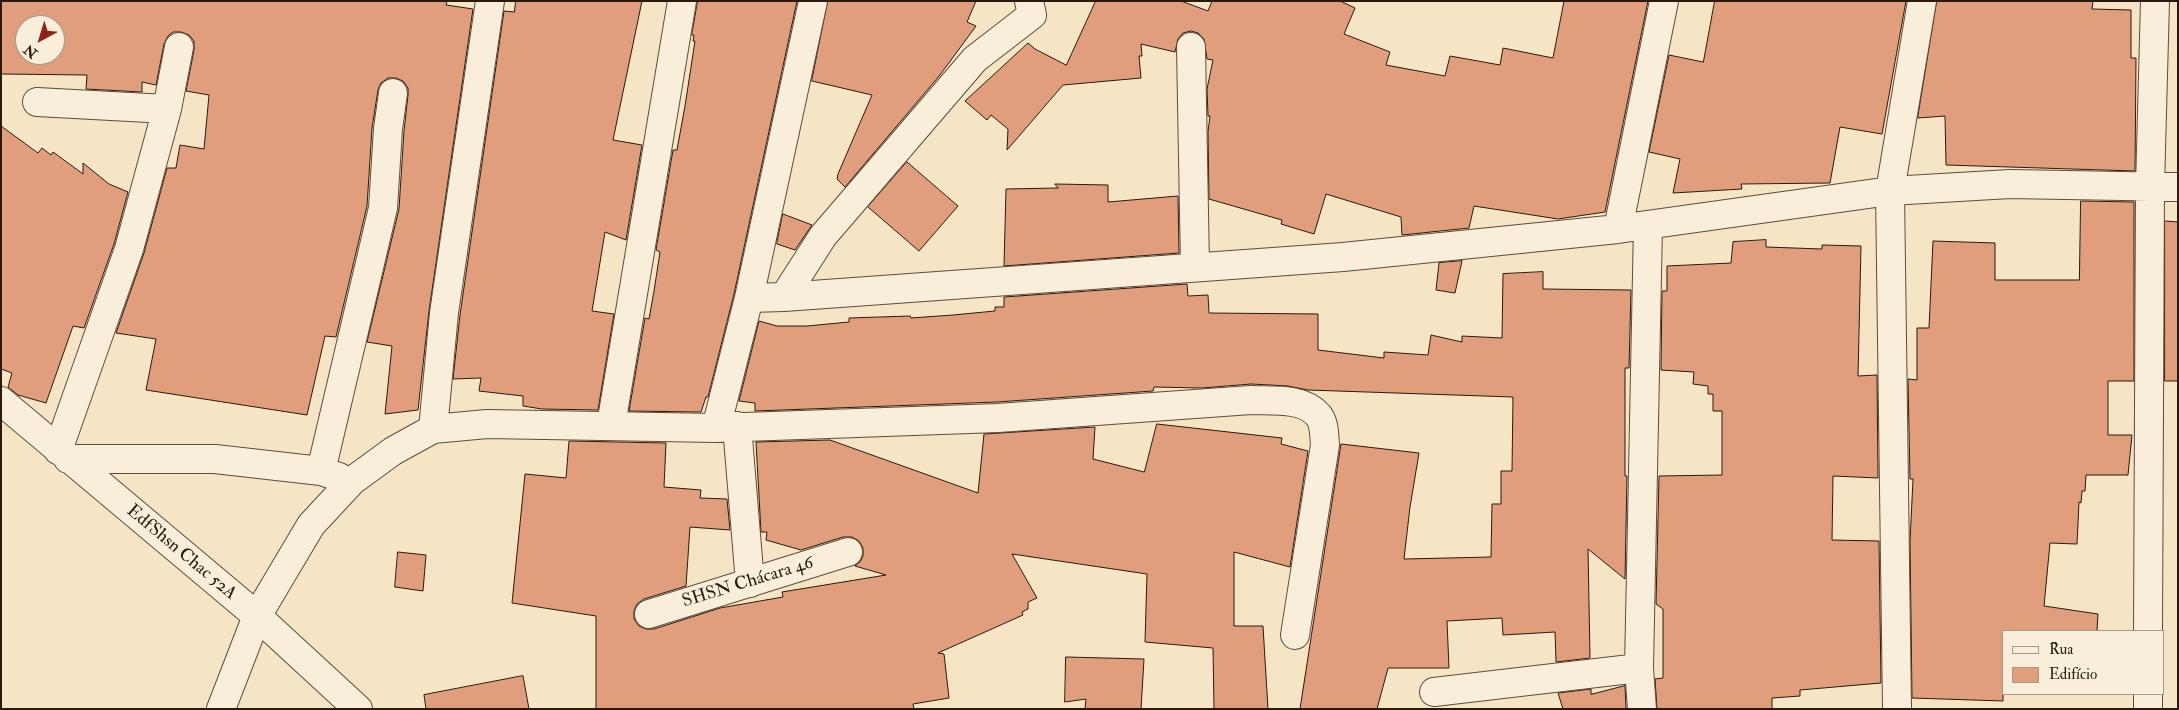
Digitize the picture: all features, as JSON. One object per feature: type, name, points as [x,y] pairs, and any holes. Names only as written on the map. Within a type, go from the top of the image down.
[{"type":"street","points":[[433,429],[444,313],[490,1]]},
{"type":"street","points":[[611,425],[682,1]]},
{"type":"street","points":[[750,583],[726,427],[749,298],[813,1]]},
{"type":"street","points":[[784,297],[823,236],[975,59],[1032,14],[1029,1]]},
{"type":"street","points":[[1618,229],[1664,1]]},
{"type":"street","points":[[1897,709],[1890,191],[1922,1]]},
{"type":"street","points":[[2148,630],[2150,187],[2155,1]]},
{"type":"street","points":[[179,47],[167,109],[129,249],[63,454],[215,459],[321,471],[352,481]]},
{"type":"street","points":[[1191,47],[1194,267]]},
{"type":"street","points":[[321,471],[383,208],[388,129],[393,94]]},
{"type":"street","points":[[37,102],[167,109]]},
{"type":"street","points":[[749,298],[1343,257],[1618,229],[1749,209],[1890,191],[2010,184],[2178,188]]},
{"type":"street","points":[[1642,709],[1638,668],[1648,225]]},
{"type":"street","points":[[221,709],[257,616],[312,525],[352,481],[393,451],[433,429],[486,424],[726,427],[998,418],[1251,400],[1290,402],[1306,406],[1318,415],[1324,430],[1324,445],[1295,635]]},
{"type":"street","name":"EdfShsn Chac 52A","points":[[1,401],[257,616],[358,709]]},
{"type":"street","name":"SHSN Chácara 46","points":[[649,614],[848,552]]},
{"type":"street","points":[[1434,692],[1638,668]]},
{"type":"street","points":[[2148,695],[2148,709]]},
{"type":"building","points":[[1,1],[447,1],[446,5],[473,9],[429,311],[418,410],[385,414],[392,346],[367,342],[399,209],[408,95],[408,88],[403,81],[396,78],[388,78],[381,83],[378,90],[372,128],[367,206],[336,337],[325,336],[307,415],[146,390],[156,339],[116,333],[144,253],[167,168],[176,168],[180,145],[204,149],[209,95],[186,91],[194,41],[189,35],[181,32],[173,32],[168,36],[164,44],[156,85],[142,82],[142,92],[86,89],[87,75],[1,74]]},
{"type":"building","points":[[516,1],[642,1],[613,140],[642,145],[626,240],[605,232],[592,311],[614,314],[598,410],[542,409],[523,406],[523,396],[479,391],[481,378],[453,379],[460,315],[504,11],[514,12]]},
{"type":"building","points":[[698,1],[797,1],[734,294],[708,397],[706,397],[701,412],[629,411],[645,318],[649,319],[654,291],[660,252],[656,250],[673,150],[677,150],[685,106],[695,41],[693,41],[694,35],[692,35]]},
{"type":"building","points":[[828,1],[976,1],[967,22],[976,26],[940,75],[845,187],[837,179],[838,174],[872,95],[812,81]]},
{"type":"building","points":[[1096,1],[1181,1],[1208,11],[1212,1],[1340,1],[1355,8],[1344,34],[1390,52],[1386,65],[1445,76],[1450,56],[1500,65],[1503,48],[1553,58],[1564,1],[1648,1],[1605,212],[1558,219],[1474,206],[1469,228],[1402,235],[1401,217],[1326,194],[1314,234],[1281,224],[1282,220],[1209,199],[1208,132],[1210,116],[1208,116],[1207,89],[1213,60],[1207,59],[1204,39],[1198,33],[1191,31],[1183,33],[1178,39],[1175,52],[1141,44],[1142,56],[1139,56],[1141,78],[1063,85],[1007,150],[1008,129],[991,115],[987,120],[965,101],[1028,43],[1035,49],[1066,65]]},
{"type":"building","points":[[1715,1],[1906,1],[1882,134],[1840,127],[1830,183],[1741,184],[1742,189],[1673,193],[1680,159],[1649,152],[1669,55],[1703,62]]},
{"type":"building","points":[[1937,1],[2093,1],[2092,9],[2131,10],[2131,58],[2136,58],[2135,171],[1946,165],[1945,116],[1918,118]]},
{"type":"building","points":[[1,126],[38,153],[42,148],[51,155],[53,152],[83,174],[83,163],[109,184],[128,192],[114,244],[84,328],[73,326],[46,403],[18,395],[8,387],[12,373],[1,369]]},
{"type":"building","points":[[907,162],[958,206],[919,251],[868,207]]},
{"type":"building","points":[[1055,184],[1108,185],[1108,202],[1178,196],[1179,253],[1004,266],[1006,189],[1058,188]]},
{"type":"building","points":[[2081,201],[2134,202],[2134,381],[2108,381],[2108,435],[2132,435],[2128,475],[2086,475],[2085,491],[2082,491],[2081,503],[2079,502],[2077,544],[2050,543],[2044,606],[2098,614],[2097,630],[2002,630],[2003,701],[1912,698],[1910,542],[1913,479],[1910,479],[1908,379],[1917,380],[1917,328],[1929,328],[1933,241],[1995,243],[1995,280],[2079,280]]},
{"type":"building","points":[[783,214],[812,225],[795,250],[777,244]]},
{"type":"building","points":[[2165,221],[2178,222],[2178,381],[2165,381]]},
{"type":"building","points":[[1766,240],[1766,247],[1822,249],[1822,245],[1861,246],[1858,376],[1877,375],[1878,478],[1833,476],[1832,540],[1879,541],[1881,683],[1800,690],[1800,696],[1772,698],[1772,709],[1657,709],[1655,679],[1663,678],[1663,609],[1656,604],[1659,476],[1722,475],[1722,411],[1713,411],[1713,394],[1708,394],[1708,386],[1693,384],[1694,372],[1661,370],[1662,291],[1667,291],[1667,266],[1731,263],[1733,242]]},
{"type":"building","points":[[1462,261],[1455,293],[1436,290],[1439,263]]},
{"type":"building","points":[[1543,272],[1543,289],[1631,290],[1629,368],[1625,368],[1625,476],[1627,476],[1625,579],[1588,549],[1590,658],[1556,662],[1555,632],[1503,635],[1502,618],[1447,621],[1449,668],[1388,668],[1377,709],[1300,709],[1341,444],[1419,453],[1404,559],[1491,557],[1492,504],[1501,504],[1501,471],[1512,471],[1513,397],[1308,390],[1288,386],[1251,384],[1202,388],[1154,387],[1153,391],[997,402],[755,411],[755,403],[739,401],[759,321],[777,326],[807,326],[849,322],[849,318],[910,316],[911,318],[953,315],[995,311],[995,307],[1004,307],[1004,297],[1187,284],[1188,296],[1208,295],[1209,313],[1318,314],[1318,350],[1384,358],[1384,352],[1428,355],[1431,335],[1462,342],[1462,336],[1502,338],[1503,274]]},
{"type":"building","points":[[1157,424],[1282,438],[1281,444],[1308,451],[1290,567],[1234,552],[1234,626],[1263,626],[1268,709],[1214,709],[1213,648],[1145,642],[1147,574],[1012,554],[1037,598],[1028,602],[1028,609],[1022,612],[1023,615],[938,653],[944,654],[949,698],[913,704],[914,709],[596,709],[596,616],[512,603],[525,474],[566,478],[569,441],[666,443],[664,487],[701,490],[700,498],[727,499],[730,530],[690,527],[686,586],[644,599],[637,604],[634,611],[634,619],[639,626],[646,629],[654,629],[720,608],[783,597],[782,592],[886,575],[855,566],[863,556],[863,548],[859,541],[852,537],[843,537],[801,550],[766,540],[767,532],[761,532],[756,442],[830,440],[978,493],[984,434],[1095,427],[1093,459],[1144,472]]},
{"type":"building","points":[[398,552],[426,555],[423,591],[395,587]]},
{"type":"building","points":[[1066,657],[1144,659],[1141,709],[1085,709],[1086,699],[1065,702]]},
{"type":"building","points":[[523,676],[529,709],[426,709],[424,695]]},
{"type":"building","points":[[1625,686],[1626,709],[1563,709],[1558,693],[1591,689],[1591,694]]}]
